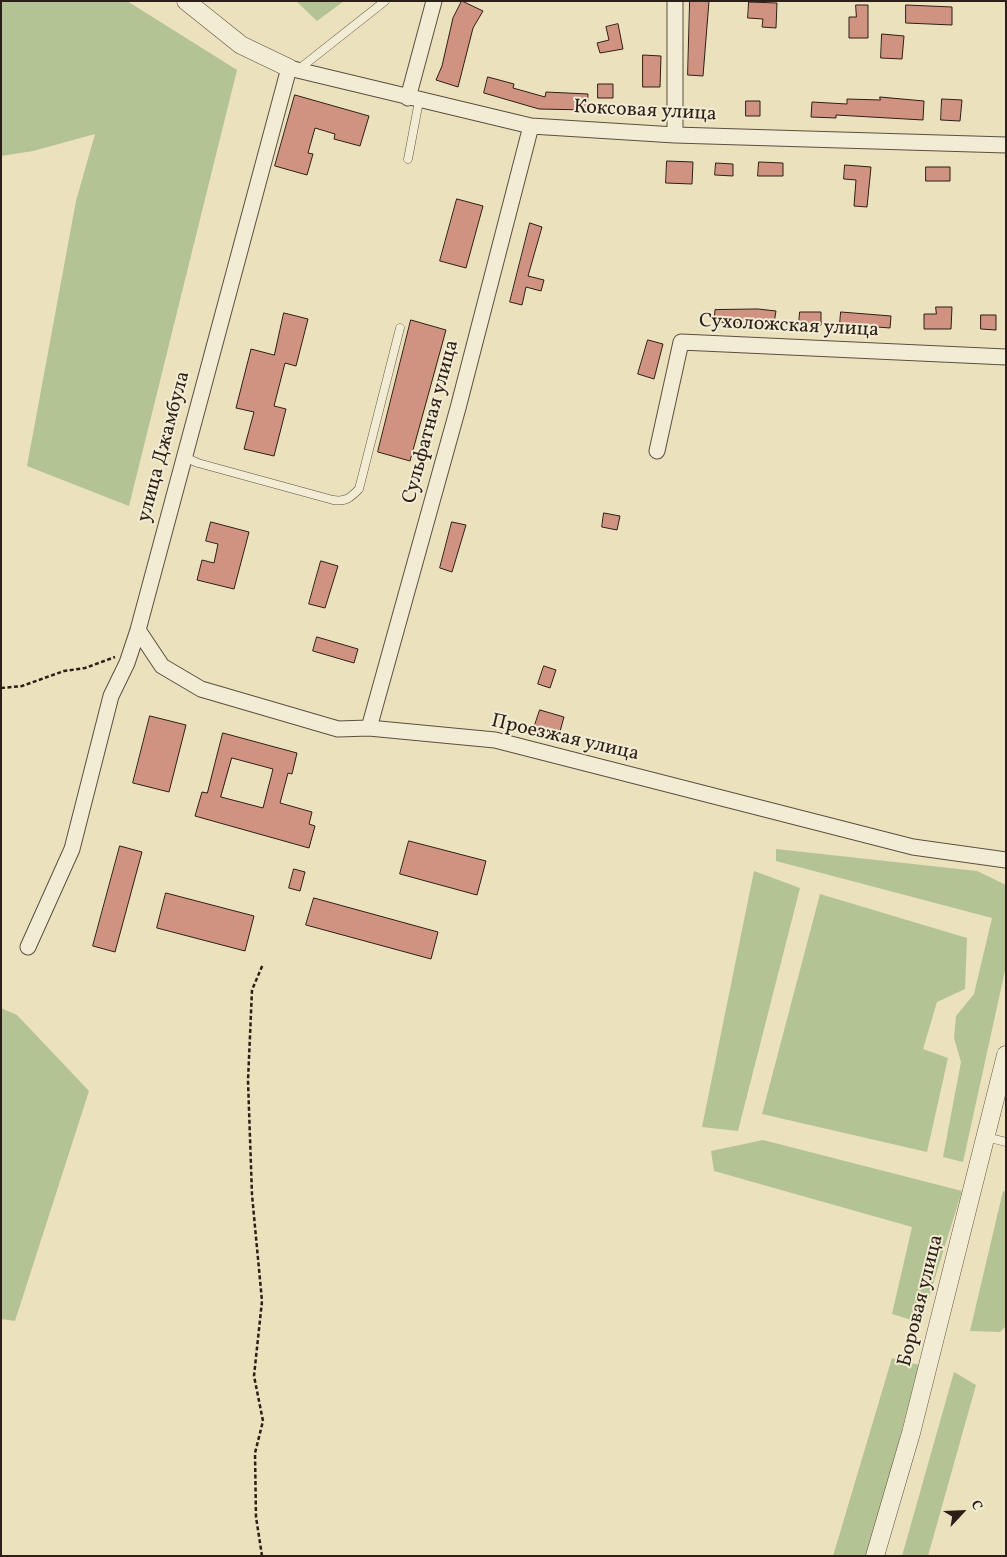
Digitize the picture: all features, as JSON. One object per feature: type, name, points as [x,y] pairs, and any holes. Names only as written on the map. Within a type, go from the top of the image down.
[{"type":"street","points":[[186,1],[241,45],[293,69]]},
{"type":"street","points":[[414,99],[434,1]]},
{"type":"street","points":[[675,1],[675,135]]},
{"type":"street","name":"Коксовая улица","points":[[293,69],[531,126],[675,135],[1006,145]]},
{"type":"street","name":"улица Джамбула","points":[[28,947],[72,849],[111,696],[127,663],[138,630],[184,457],[293,69]]},
{"type":"street","name":"Сульфатная улица","points":[[369,728],[458,408],[531,126]]},
{"type":"street","name":"Сухоложская улица","points":[[658,451],[681,342],[1006,357]]},
{"type":"street","name":"Проезжая улица","points":[[138,630],[162,666],[201,689],[338,729],[369,728],[495,740],[913,848],[1006,860]]},
{"type":"street","name":"Боровая улица","points":[[875,1556],[911,1433],[1006,1055]]},
{"type":"lane","points":[[293,69],[385,1]]},
{"type":"lane","points":[[408,159],[414,99]]},
{"type":"lane","points":[[184,457],[333,500],[342,502],[350,499],[359,489],[400,328]]},
{"type":"lane","points":[[986,1137],[1006,1142]]},
{"type":"path","points":[[1,688],[22,686],[64,671],[86,668],[119,656],[127,663]]},
{"type":"path","points":[[262,1556],[256,1517],[255,1453],[263,1421],[254,1376],[262,1301],[252,1195],[248,1081],[252,990],[263,964]]},
{"type":"green space","points":[[1,1],[127,1],[237,70],[129,506],[27,466],[76,201],[95,134],[33,151],[1,156]]},
{"type":"green space","points":[[296,1],[344,1],[317,21]]},
{"type":"green space","points":[[776,849],[977,871],[1006,885],[1006,966],[963,1162],[943,1157],[961,1062],[954,1038],[956,1016],[974,994],[992,918],[776,861]]},
{"type":"green space","points":[[754,871],[800,888],[738,1131],[702,1127]]},
{"type":"green space","points":[[820,894],[967,938],[965,989],[937,1002],[923,1049],[948,1058],[927,1152],[762,1114]]},
{"type":"green space","points":[[1,1008],[17,1015],[89,1091],[15,1321],[1,1319]]},
{"type":"green space","points":[[763,1140],[962,1191],[921,1323],[892,1314],[912,1227],[714,1171],[711,1151]]},
{"type":"green space","points":[[1003,1191],[1006,1192],[1006,1326],[1000,1332],[970,1331]]},
{"type":"green space","points":[[892,1358],[919,1365],[868,1556],[833,1556]]},
{"type":"green space","points":[[954,1372],[976,1385],[928,1556],[902,1556]]},
{"type":"building","points":[[462,1],[483,11],[473,28],[458,87],[436,80],[442,66],[453,18]]},
{"type":"building","points":[[690,1],[709,1],[703,76],[688,75]]},
{"type":"building","points":[[749,2],[777,3],[776,28],[762,27],[763,19],[748,18]]},
{"type":"building","points":[[856,5],[868,5],[868,38],[849,38],[849,17],[856,17]]},
{"type":"building","points":[[906,5],[952,7],[952,25],[906,23]]},
{"type":"building","points":[[618,24],[623,49],[600,53],[597,43],[609,40],[606,27]]},
{"type":"building","points":[[882,34],[904,36],[902,59],[881,58]]},
{"type":"building","points":[[643,55],[661,56],[660,87],[643,87]]},
{"type":"building","points":[[488,77],[514,84],[513,88],[545,97],[546,92],[588,94],[587,110],[539,109],[484,93]]},
{"type":"building","points":[[598,84],[613,84],[613,98],[598,98]]},
{"type":"building","points":[[295,95],[369,116],[360,146],[334,139],[335,134],[315,128],[308,153],[313,154],[307,175],[275,166]]},
{"type":"building","points":[[880,97],[924,101],[923,120],[836,115],[836,118],[811,117],[812,102],[847,104],[847,99],[880,100]]},
{"type":"building","points":[[942,99],[962,100],[960,121],[941,120]]},
{"type":"building","points":[[746,101],[760,101],[760,116],[746,116]]},
{"type":"building","points":[[667,161],[693,162],[692,184],[666,183]]},
{"type":"building","points":[[759,162],[783,163],[783,176],[758,176]]},
{"type":"building","points":[[716,163],[733,164],[733,176],[715,175]]},
{"type":"building","points":[[845,165],[871,167],[867,207],[854,206],[856,180],[844,179]]},
{"type":"building","points":[[926,167],[950,167],[950,181],[926,181]]},
{"type":"building","points":[[457,199],[483,206],[466,268],[440,261]]},
{"type":"building","points":[[530,223],[542,227],[528,276],[544,280],[541,291],[526,287],[522,305],[510,302]]},
{"type":"building","points":[[936,307],[952,307],[951,329],[924,329],[924,314],[936,314]]},
{"type":"building","points":[[758,309],[776,311],[774,323],[744,320],[744,323],[714,322],[715,310]]},
{"type":"building","points":[[800,312],[821,312],[821,325],[799,324]]},
{"type":"building","points":[[841,312],[891,316],[890,328],[840,324]]},
{"type":"building","points":[[284,313],[308,319],[296,366],[285,363],[274,406],[286,409],[274,456],[244,449],[254,412],[236,408],[251,349],[274,355]]},
{"type":"building","points":[[981,315],[996,315],[996,330],[981,329]]},
{"type":"building","points":[[411,320],[446,330],[410,461],[378,452]]},
{"type":"building","points":[[648,340],[663,344],[654,379],[638,374]]},
{"type":"building","points":[[604,513],[620,516],[617,530],[602,527]]},
{"type":"building","points":[[211,522],[249,532],[234,589],[197,580],[202,560],[214,563],[218,544],[206,541]]},
{"type":"building","points":[[452,522],[466,525],[452,572],[440,568]]},
{"type":"building","points":[[321,561],[338,566],[325,608],[309,604]]},
{"type":"building","points":[[317,637],[358,649],[354,663],[313,651]]},
{"type":"building","points":[[544,666],[556,670],[550,688],[538,684]]},
{"type":"building","points":[[540,710],[564,717],[559,735],[534,728]]},
{"type":"building","points":[[150,716],[186,725],[169,792],[133,783]]},
{"type":"building","points":[[223,733],[297,753],[292,774],[288,773],[280,803],[312,812],[309,824],[315,826],[309,848],[195,816],[202,792],[207,793]],"holes":[[[232,758],[273,769],[263,808],[221,797]]]},
{"type":"building","points":[[409,841],[486,861],[477,895],[400,874]]},
{"type":"building","points":[[120,846],[142,852],[115,952],[93,946]]},
{"type":"building","points":[[294,869],[305,872],[300,891],[289,888]]},
{"type":"building","points":[[166,893],[254,916],[245,951],[157,928]]},
{"type":"building","points":[[314,898],[438,932],[431,959],[306,925]]}]
